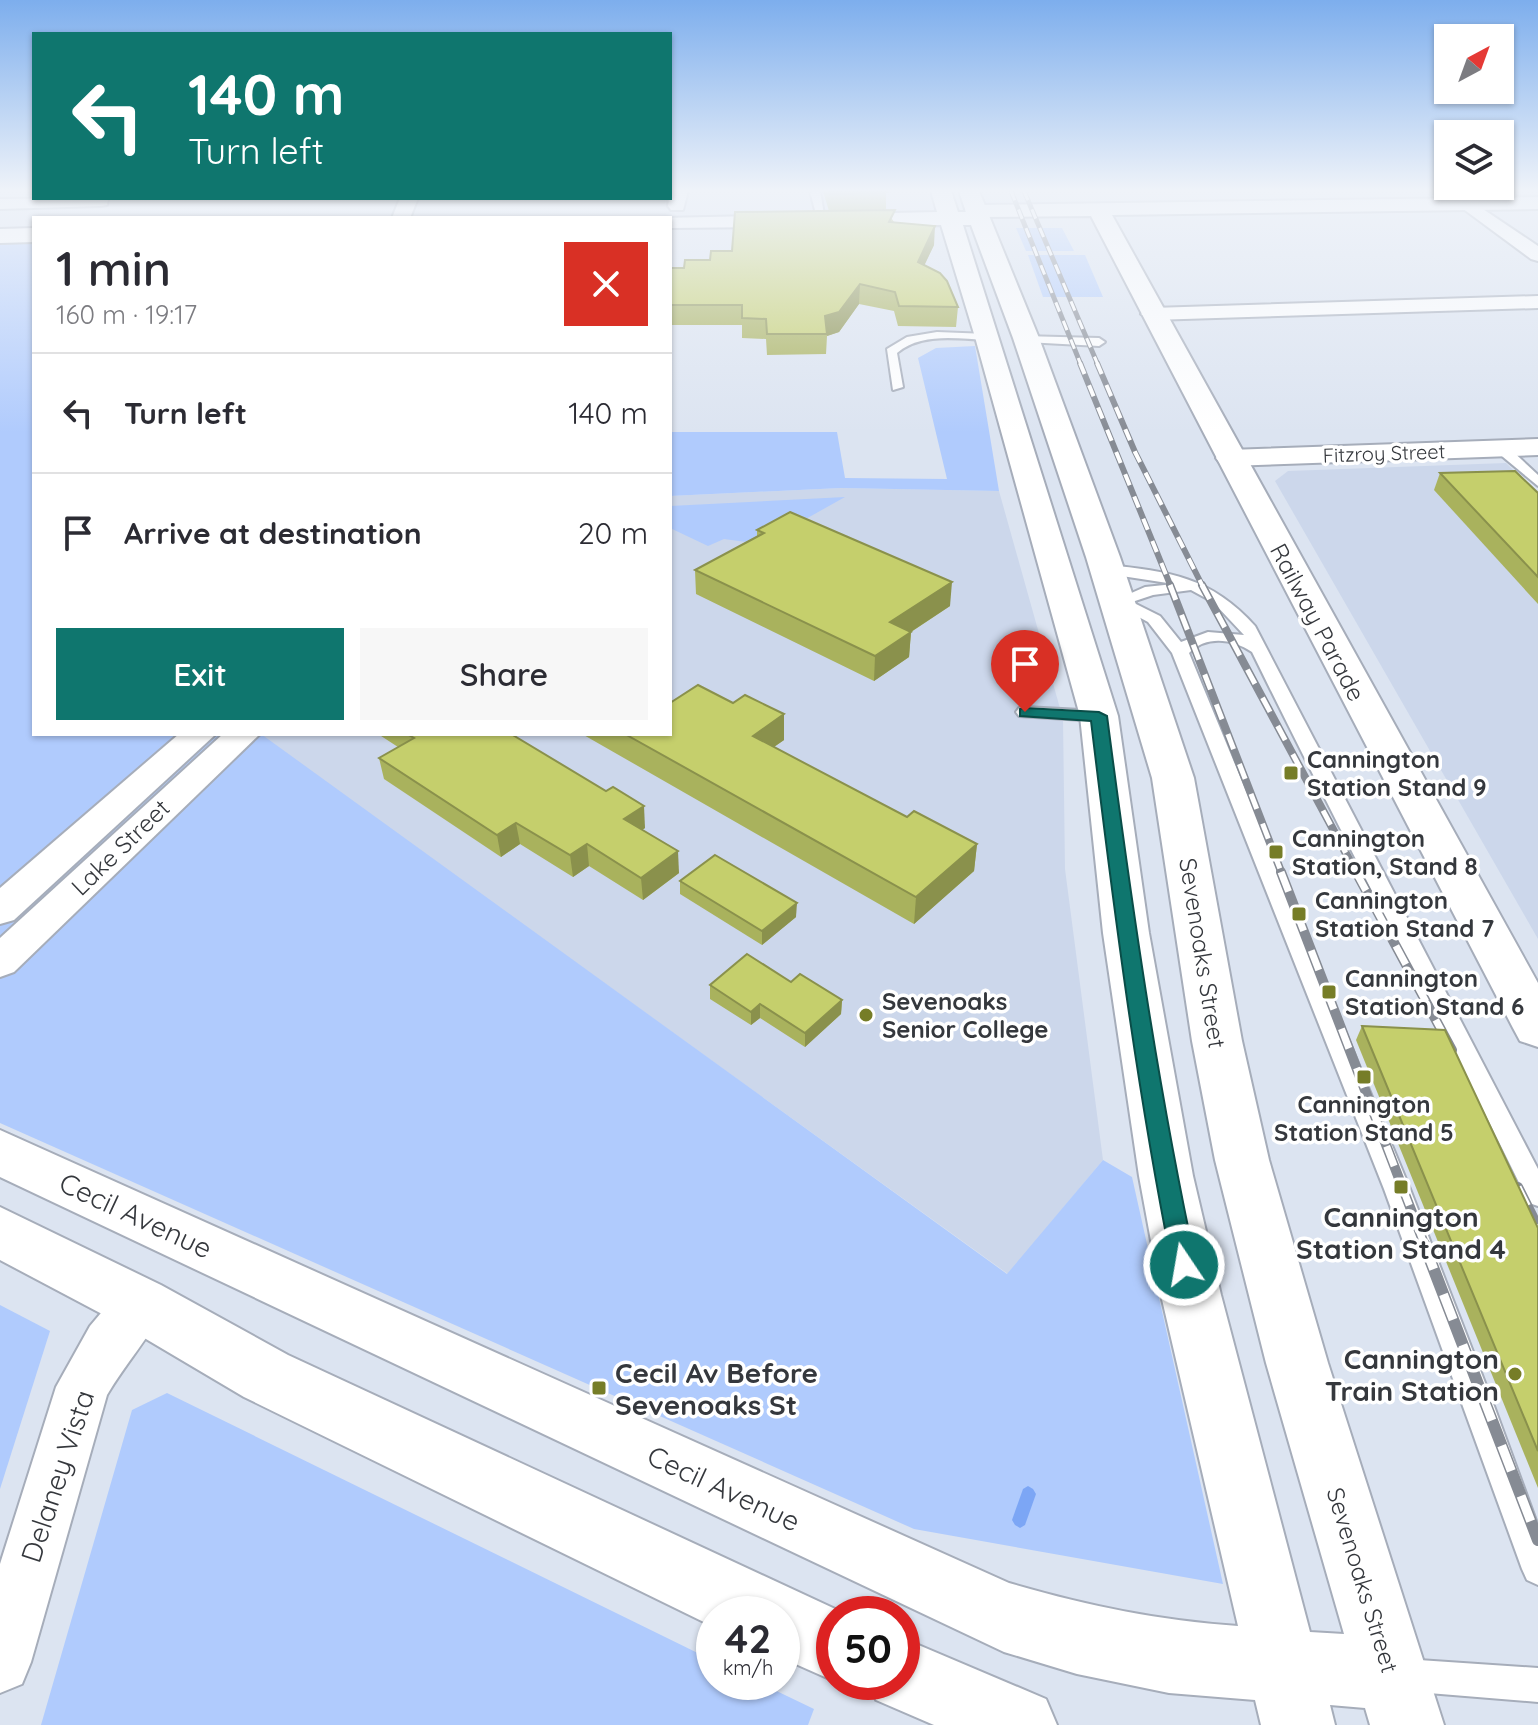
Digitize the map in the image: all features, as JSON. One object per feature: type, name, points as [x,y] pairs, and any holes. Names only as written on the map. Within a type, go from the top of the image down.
[{"type":"main road","points":[[966,272],[1099,716],[1126,933],[1166,1176],[1191,1295],[1292,1696]]},
{"type":"main road","name":"Sevenoaks Street","points":[[1000,272],[1113,586],[1173,778],[1217,1041],[1242,1160],[1297,1363],[1399,1700]]},
{"type":"main road","name":"Railway Parade","points":[[1129,272],[1538,1028]]},
{"type":"main road","points":[[1055,562],[1113,586]]},
{"type":"main road","points":[[1099,716],[1133,728],[1164,747]]},
{"type":"main road","name":"Cecil Avenue","points":[[0,1152],[1004,1617],[1077,1638],[1169,1657],[1292,1696],[1399,1700]]},
{"type":"main road","points":[[0,1232],[140,1304],[266,1376],[725,1596]]},
{"type":"main road","points":[[920,1682],[1020,1725]]},
{"type":"street","points":[[1152,314],[1538,302]]},
{"type":"street","name":"Fitzroy Street","points":[[1229,458],[1538,447]]},
{"type":"street","name":"Lake Street","points":[[0,910],[197,736]]},
{"type":"street","name":"Lake Street","points":[[0,962],[241,736]]},
{"type":"street","name":"Delaney Vista","points":[[0,1662],[83,1387],[109,1343],[140,1304]]},
{"type":"lane","points":[[897,387],[891,352],[902,342],[924,337],[988,337]]},
{"type":"lane","points":[[1026,338],[1099,342]]},
{"type":"lane","points":[[1502,449],[1538,482]]},
{"type":"lane","points":[[1113,586],[1175,578],[1201,586],[1236,612],[1259,649],[1538,1195]]},
{"type":"lane","points":[[1113,586],[1167,587],[1215,595]]},
{"type":"lane","points":[[1113,586],[1154,619],[1180,652],[1397,1189],[1538,1569]]},
{"type":"lane","points":[[1180,652],[1194,640],[1214,636],[1234,637],[1259,649]]},
{"type":"lane","points":[[1025,712],[1099,716]]},
{"type":"lane","points":[[1399,1700],[1538,1685]]},
{"type":"shaded area","points":[[0,272],[32,272],[32,736],[264,736],[1007,1274],[1103,1160],[1132,1177],[1223,1584],[914,1529],[0,1123]]},
{"type":"shaded area","points":[[1034,272],[1092,272],[1103,297],[1043,297]]},
{"type":"shaded area","points":[[975,346],[999,491],[841,488],[672,496],[672,432],[837,432],[845,478],[947,479],[918,358],[936,348]]},
{"type":"shaded area","points":[[1506,463],[1538,494],[1538,939],[1275,481],[1288,471]]},
{"type":"shaded area","name":"Sevenoaks Senior College","points":[[841,488],[999,491],[1063,719],[1065,869],[1103,1160],[1008,1274],[261,736],[672,736],[672,496]]},
{"type":"shaded area","points":[[845,497],[761,544],[724,539],[708,546],[672,529],[672,506]]},
{"type":"shaded area","points":[[0,1305],[50,1331],[0,1489]]},
{"type":"shaded area","points":[[167,1393],[696,1652],[696,1700],[795,1700],[814,1709],[808,1725],[41,1725],[132,1410]]},
{"type":"building","points":[[672,272],[937,272],[947,281],[958,307],[899,306],[895,292],[860,284],[839,312],[825,316],[827,334],[767,334],[766,319],[742,318],[742,305],[672,305]]},
{"type":"building","points":[[1515,471],[1538,493],[1538,577],[1440,473]]},
{"type":"building","points":[[790,512],[952,582],[890,622],[911,632],[875,656],[695,570],[764,533],[757,530]]},
{"type":"building","points":[[698,685],[733,703],[745,695],[784,714],[753,736],[907,817],[914,811],[977,844],[916,897],[629,736],[672,736],[672,702]]},
{"type":"building","points":[[410,736],[514,736],[606,791],[613,787],[644,806],[624,819],[678,851],[641,878],[587,844],[570,855],[516,823],[497,835],[379,758],[414,738]]},
{"type":"building","points":[[715,855],[797,903],[762,931],[680,881]]},
{"type":"building","points":[[747,954],[791,982],[800,974],[842,1000],[805,1033],[760,1004],[751,1012],[710,985]]},
{"type":"building","name":"Cannington Train Station","points":[[1362,1026],[1445,1030],[1538,1228],[1538,1451]]},
{"type":"waterway","points":[[1020,1520],[1028,1494]]},
{"type":"railway","points":[[1043,272],[1081,365]]},
{"type":"railway","points":[[1058,272],[1098,365]]},
{"type":"railway","points":[[1080,363],[1171,587]]},
{"type":"railway","points":[[1097,363],[1135,452],[1203,587]]},
{"type":"railway","points":[[1170,585],[1282,874]]},
{"type":"railway","points":[[1202,585],[1357,874]]},
{"type":"railway","points":[[1281,872],[1425,1246]]},
{"type":"railway","points":[[1356,872],[1452,1050]]},
{"type":"railway","points":[[1518,1187],[1538,1227]]},
{"type":"railway","points":[[1424,1244],[1538,1540]]},
{"type":"place","name":"Cannington Station Stand 9","points":[[1291,773]]},
{"type":"place","name":"Cannington Station, Stand 8","points":[[1276,852]]},
{"type":"place","name":"Cannington Station Stand 7","points":[[1299,914]]},
{"type":"place","name":"Cannington Station Stand 6","points":[[1329,992]]},
{"type":"place","name":"Sevenoaks Senior College","points":[[866,1015]]},
{"type":"place","name":"Cannington Station Stand 5","points":[[1364,1077]]},
{"type":"place","name":"Cannington Station Stand 4","points":[[1401,1187]]},
{"type":"place","name":"Cannington Train Station","points":[[1515,1374]]},
{"type":"place","name":"Cecil Av Before Sevenoaks St","points":[[599,1388]]},
{"type":"route","points":[[1025,712],[1099,716],[1126,933],[1166,1176],[1184,1265]]}]
